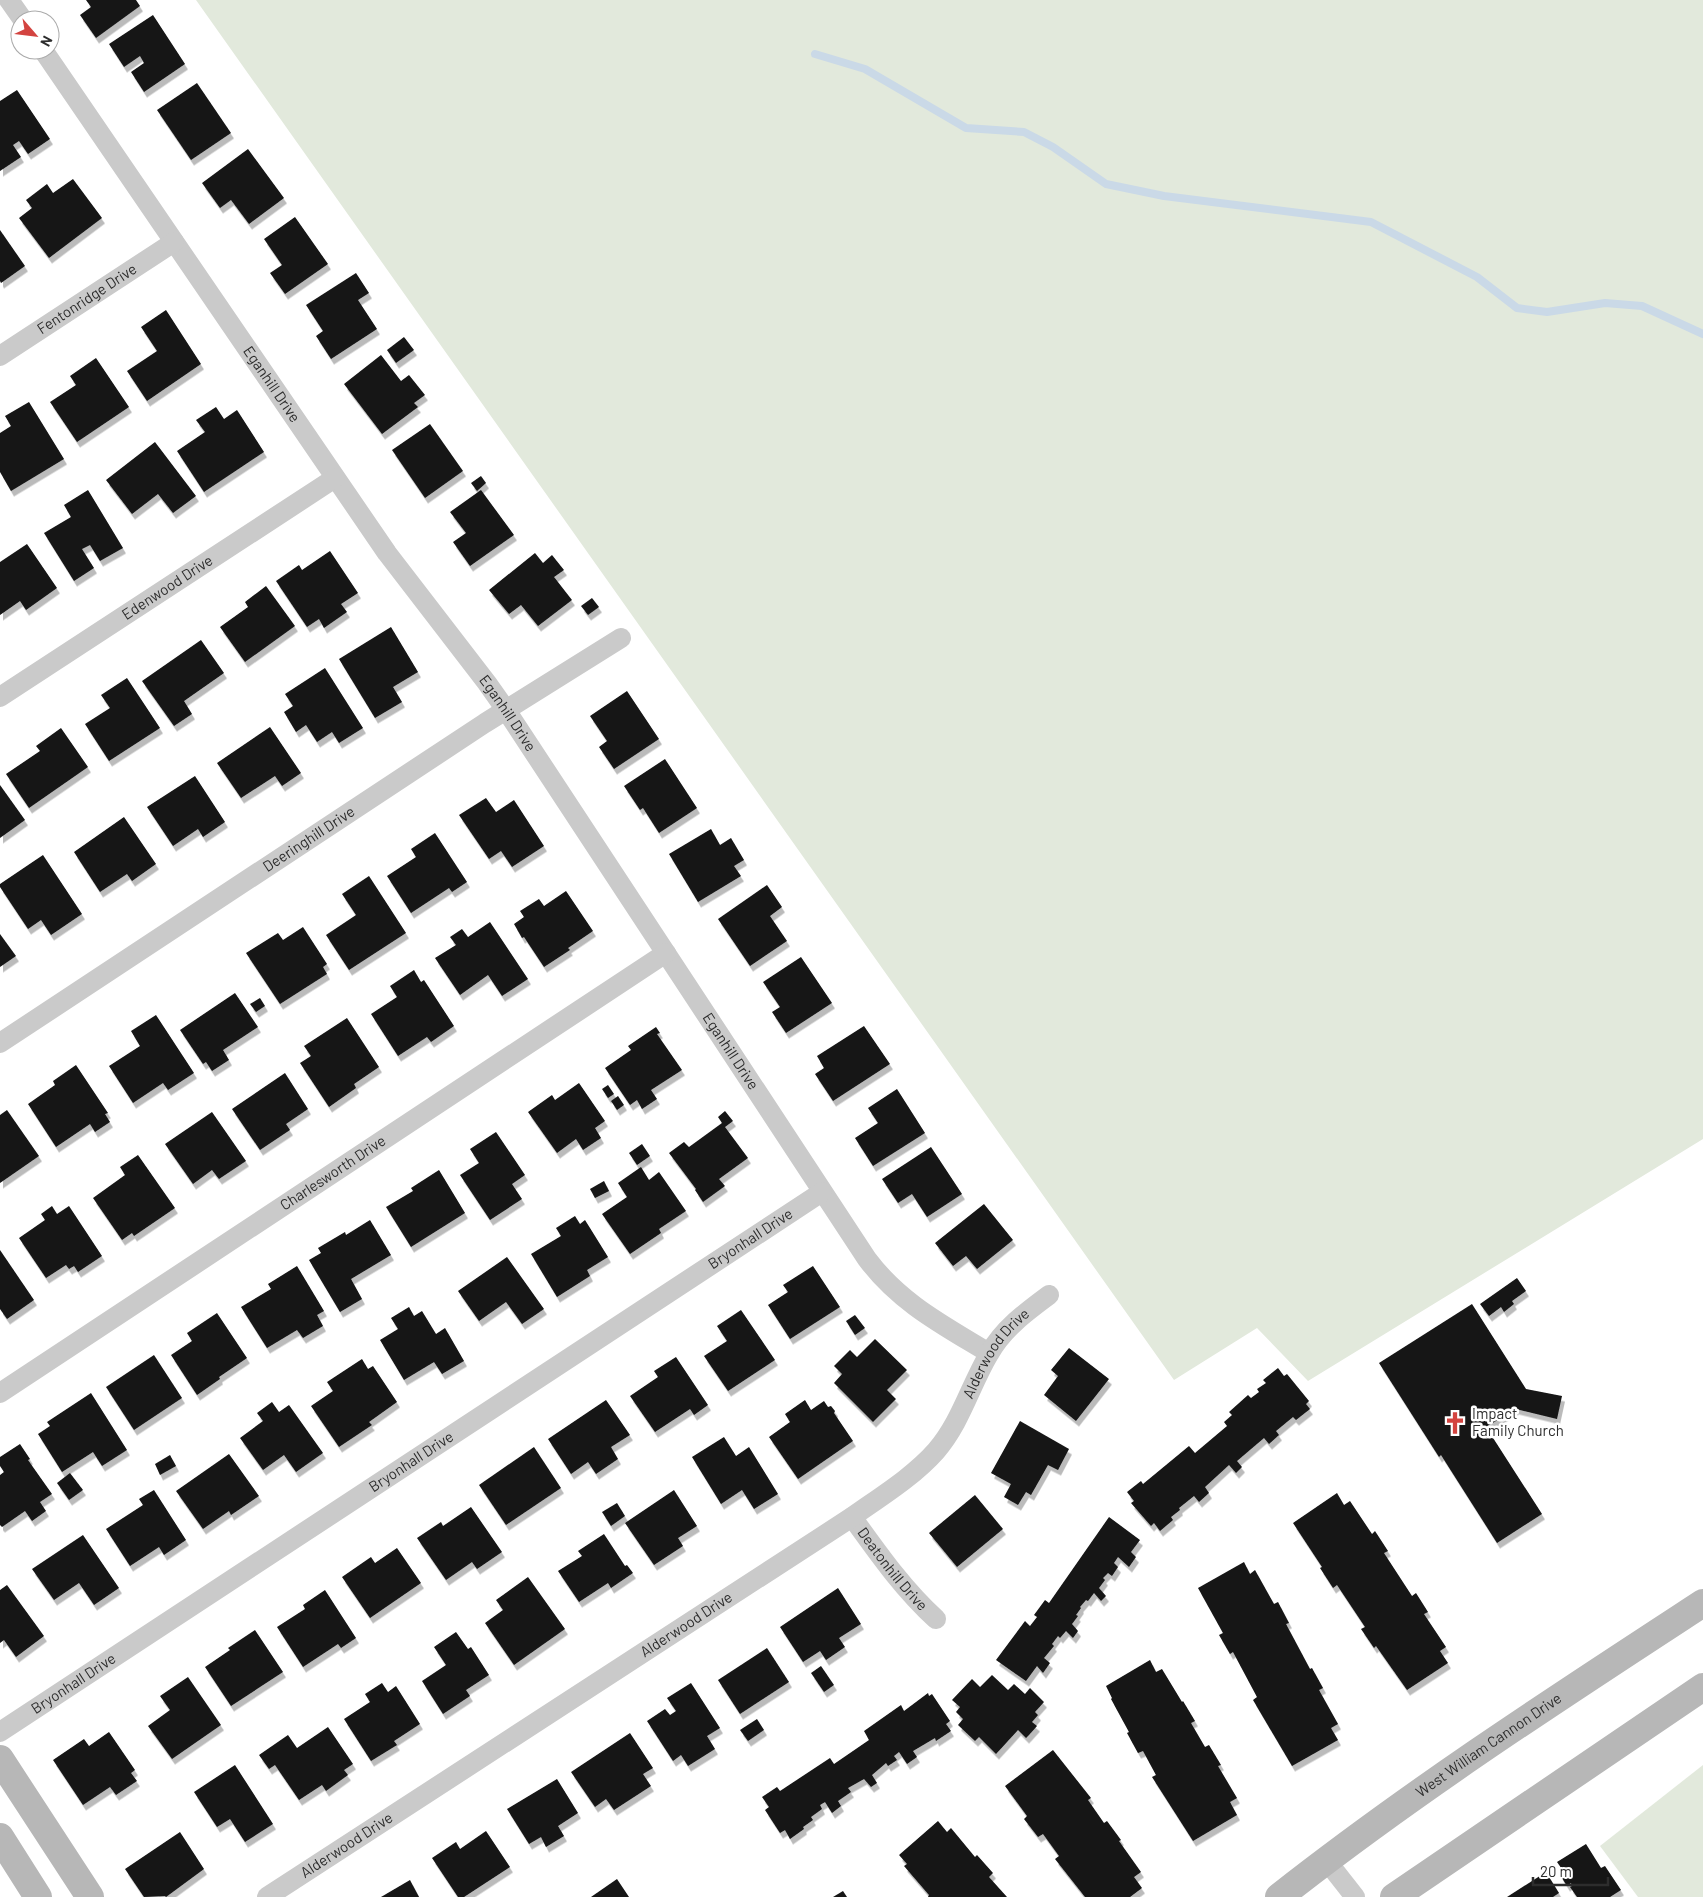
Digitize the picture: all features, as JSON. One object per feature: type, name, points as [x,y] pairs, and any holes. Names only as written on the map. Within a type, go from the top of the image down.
[{"type":"main road","name":"West William Cannon Drive","points":[[1280,1897],[1326,1860],[1493,1741],[1703,1603]]},
{"type":"main road","points":[[1394,1897],[1703,1687]]},
{"type":"main road","points":[[0,1759],[90,1897]]},
{"type":"main road","points":[[0,1838],[38,1897]]},
{"type":"street","name":"Eganhill Drive","points":[[50,60],[387,553],[488,683],[822,1192],[882,1279],[919,1310],[989,1353]]},
{"type":"street","name":"Fentonridge Drive","points":[[0,356],[174,242]]},
{"type":"street","name":"Edenwood Drive","points":[[0,697],[335,478]]},
{"type":"street","name":"Deeringhill Drive","points":[[0,1043],[506,710],[621,638]]},
{"type":"street","name":"Charlesworth Drive","points":[[0,1393],[666,954]]},
{"type":"street","name":"Bryonhall Drive","points":[[0,1732],[822,1192]]},
{"type":"street","name":"Alderwood Drive","points":[[267,1897],[852,1517],[914,1471],[936,1451],[951,1430],[966,1404],[989,1353],[1002,1334],[1021,1316],[1049,1295]]},
{"type":"street","name":"Deatonhill Drive","points":[[852,1517],[897,1580],[936,1619]]},
{"type":"street","points":[[1326,1860],[1355,1897]]},
{"type":"shaded area","points":[[196,0],[1703,0],[1703,1139],[1308,1381],[1257,1328],[1174,1380]]},
{"type":"shaded area","points":[[1703,1765],[1703,1897],[1638,1897],[1600,1846]]},
{"type":"building","points":[[86,0],[136,0],[140,6],[96,38],[80,15],[91,7]]},
{"type":"building","points":[[153,15],[185,64],[144,92],[131,72],[144,63],[140,56],[124,67],[109,44]]},
{"type":"building","points":[[197,83],[231,133],[191,160],[157,110]]},
{"type":"building","points":[[17,90],[50,139],[28,154],[19,141],[13,145],[21,157],[0,171],[0,101]]},
{"type":"building","points":[[248,149],[284,198],[249,224],[231,200],[220,208],[202,183]]},
{"type":"building","points":[[73,179],[102,218],[49,258],[19,218],[32,208],[26,200],[47,184],[53,193]]},
{"type":"building","points":[[295,217],[328,264],[285,294],[270,273],[282,265],[264,239]]},
{"type":"building","points":[[0,230],[25,266],[1,283],[0,281]]},
{"type":"building","points":[[356,273],[369,293],[358,300],[377,329],[331,359],[316,336],[323,331],[306,305]]},
{"type":"building","points":[[166,310],[201,364],[147,401],[127,371],[157,351],[141,327]]},
{"type":"building","points":[[404,337],[414,350],[396,363],[387,350]]},
{"type":"building","points":[[381,355],[401,381],[409,375],[425,395],[414,403],[418,407],[382,434],[344,384]]},
{"type":"building","points":[[96,358],[129,407],[77,442],[50,402],[76,385],[70,376]]},
{"type":"building","points":[[29,402],[64,459],[11,491],[0,472],[0,433],[11,426],[5,416]]},
{"type":"building","points":[[216,407],[224,419],[237,410],[264,452],[204,492],[177,451],[205,432],[196,420]]},
{"type":"building","points":[[430,424],[463,471],[425,498],[392,450]]},
{"type":"building","points":[[155,442],[196,496],[173,513],[158,494],[132,514],[106,480]]},
{"type":"building","points":[[481,476],[486,483],[477,491],[471,483]]},
{"type":"building","points":[[88,490],[123,548],[100,561],[90,545],[82,549],[94,568],[74,581],[44,533],[71,517],[64,505]]},
{"type":"building","points":[[481,490],[514,535],[470,566],[453,542],[466,533],[450,512]]},
{"type":"building","points":[[27,544],[57,588],[26,610],[20,601],[0,615],[0,562]]},
{"type":"building","points":[[330,551],[358,593],[341,604],[347,612],[324,628],[319,619],[307,627],[276,581],[299,565],[302,570]]},
{"type":"building","points":[[535,553],[543,563],[552,555],[564,570],[554,577],[572,600],[538,626],[521,605],[509,614],[489,590]]},
{"type":"building","points":[[266,586],[295,626],[245,662],[220,627],[248,607],[245,602]]},
{"type":"building","points":[[592,598],[599,607],[588,615],[581,606]]},
{"type":"building","points":[[391,627],[418,672],[393,687],[402,702],[375,718],[339,659]]},
{"type":"building","points":[[201,640],[224,673],[184,701],[192,714],[174,726],[142,681]]},
{"type":"building","points":[[325,668],[363,728],[339,743],[332,732],[317,742],[306,725],[296,732],[284,712],[293,706],[285,694]]},
{"type":"building","points":[[127,678],[160,728],[109,761],[85,724],[110,708],[101,695]]},
{"type":"building","points":[[627,691],[659,739],[614,769],[599,747],[607,741],[590,716]]},
{"type":"building","points":[[270,727],[301,773],[282,786],[275,776],[241,798],[217,763]]},
{"type":"building","points":[[61,728],[88,767],[29,808],[6,774],[40,751],[36,746]]},
{"type":"building","points":[[665,759],[697,808],[659,833],[643,808],[640,810],[624,786]]},
{"type":"building","points":[[195,776],[225,822],[203,837],[198,829],[173,846],[147,807]]},
{"type":"building","points":[[0,785],[25,820],[0,838]]},
{"type":"building","points":[[486,798],[496,812],[514,800],[544,846],[512,867],[501,851],[489,859],[459,815]]},
{"type":"building","points":[[124,817],[156,864],[132,881],[127,874],[100,892],[74,852]]},
{"type":"building","points":[[711,829],[720,845],[731,838],[744,860],[734,866],[741,876],[698,902],[669,854]]},
{"type":"building","points":[[435,833],[467,882],[452,892],[449,888],[411,913],[387,876],[416,857],[411,849]]},
{"type":"building","points":[[43,855],[82,914],[51,935],[41,920],[28,929],[0,887],[0,884]]},
{"type":"building","points":[[369,876],[406,933],[349,970],[326,935],[356,915],[342,894]]},
{"type":"building","points":[[767,885],[782,907],[770,916],[787,941],[750,966],[718,919]]},
{"type":"building","points":[[566,891],[593,931],[568,948],[570,950],[544,967],[514,924],[524,917],[520,911],[539,899],[544,906]]},
{"type":"building","points":[[490,922],[528,979],[502,996],[488,975],[460,995],[435,958],[456,945],[450,937],[462,929],[468,937]]},
{"type":"building","points":[[303,927],[327,964],[323,967],[327,974],[280,1004],[246,953],[278,933],[283,940]]},
{"type":"building","points":[[0,934],[16,956],[0,967]]},
{"type":"building","points":[[801,957],[832,1003],[786,1033],[772,1012],[780,1007],[763,982]]},
{"type":"building","points":[[414,970],[421,982],[424,980],[454,1026],[431,1042],[427,1037],[398,1056],[371,1014],[397,997],[390,986]]},
{"type":"building","points":[[235,993],[258,1027],[223,1050],[229,1060],[212,1071],[206,1062],[203,1064],[180,1030]]},
{"type":"building","points":[[260,998],[265,1006],[256,1012],[250,1004]]},
{"type":"building","points":[[156,1015],[194,1073],[168,1090],[163,1083],[133,1103],[109,1066],[140,1046],[131,1031]]},
{"type":"building","points":[[347,1018],[379,1067],[354,1084],[356,1088],[329,1107],[300,1063],[311,1056],[304,1046]]},
{"type":"building","points":[[864,1026],[890,1064],[833,1101],[815,1074],[824,1068],[817,1056]]},
{"type":"building","points":[[656,1027],[660,1033],[657,1034],[682,1070],[651,1090],[657,1099],[642,1109],[637,1100],[630,1105],[605,1068],[631,1050],[628,1046]]},
{"type":"building","points":[[76,1065],[108,1113],[105,1114],[110,1122],[95,1132],[90,1124],[56,1147],[28,1104],[55,1085],[53,1081]]},
{"type":"building","points":[[285,1073],[308,1109],[286,1124],[290,1130],[260,1150],[232,1109]]},
{"type":"building","points":[[579,1083],[605,1121],[595,1128],[601,1138],[583,1150],[576,1139],[557,1153],[528,1112],[552,1095],[555,1100]]},
{"type":"building","points":[[608,1085],[614,1094],[608,1098],[602,1089]]},
{"type":"building","points":[[897,1089],[925,1133],[873,1166],[855,1138],[878,1123],[868,1108]]},
{"type":"building","points":[[618,1096],[624,1105],[617,1110],[611,1101]]},
{"type":"building","points":[[7,1110],[39,1156],[0,1183],[0,1115]]},
{"type":"building","points":[[725,1111],[733,1121],[725,1127],[748,1158],[719,1179],[725,1186],[703,1202],[696,1189],[669,1153],[684,1142],[689,1147],[722,1123],[718,1117]]},
{"type":"building","points":[[212,1112],[246,1161],[219,1179],[212,1170],[193,1184],[165,1144]]},
{"type":"building","points":[[496,1132],[525,1175],[512,1184],[522,1199],[490,1220],[460,1175],[479,1163],[470,1149]]},
{"type":"building","points":[[642,1144],[650,1156],[637,1165],[629,1153]]},
{"type":"building","points":[[931,1147],[962,1194],[927,1217],[912,1194],[898,1203],[882,1179]]},
{"type":"building","points":[[138,1155],[175,1208],[134,1236],[132,1233],[122,1240],[93,1198],[125,1175],[120,1167]]},
{"type":"building","points":[[641,1167],[649,1180],[659,1172],[686,1211],[659,1229],[661,1233],[630,1254],[602,1214],[627,1197],[618,1183]]},
{"type":"building","points":[[439,1170],[465,1213],[411,1247],[386,1207],[413,1191],[411,1188]]},
{"type":"building","points":[[604,1181],[609,1191],[595,1198],[590,1189]]},
{"type":"building","points":[[984,1204],[1013,1240],[977,1269],[966,1256],[953,1266],[935,1243]]},
{"type":"building","points":[[52,1206],[57,1214],[69,1206],[102,1256],[78,1272],[74,1266],[69,1269],[66,1265],[46,1278],[19,1238],[45,1220],[41,1214]]},
{"type":"building","points":[[575,1216],[580,1224],[585,1220],[608,1257],[587,1270],[590,1276],[557,1297],[531,1254],[561,1236],[556,1228]]},
{"type":"building","points":[[370,1220],[391,1255],[351,1279],[362,1299],[340,1312],[309,1260],[321,1253],[318,1248],[345,1232],[346,1235]]},
{"type":"building","points":[[0,1250],[34,1300],[7,1319],[0,1309]]},
{"type":"building","points":[[507,1257],[544,1309],[522,1324],[506,1302],[479,1321],[458,1291]]},
{"type":"building","points":[[297,1266],[324,1311],[317,1315],[323,1326],[303,1338],[297,1330],[267,1348],[241,1307],[271,1289],[268,1284]]},
{"type":"building","points":[[813,1266],[840,1307],[790,1339],[768,1305],[788,1292],[783,1285]]},
{"type":"building","points":[[1517,1278],[1526,1291],[1512,1301],[1514,1304],[1504,1312],[1501,1307],[1489,1316],[1480,1304]]},
{"type":"building","name":"Impact Family Church","points":[[1472,1304],[1526,1389],[1562,1396],[1557,1419],[1516,1409],[1486,1427],[1542,1514],[1497,1543],[1379,1363]]},
{"type":"building","points":[[409,1307],[414,1316],[422,1311],[436,1334],[445,1328],[464,1361],[442,1374],[434,1362],[404,1380],[380,1340],[398,1329],[391,1318]]},
{"type":"building","points":[[741,1310],[775,1360],[728,1391],[704,1356],[727,1341],[717,1326]]},
{"type":"building","points":[[217,1313],[247,1358],[197,1395],[171,1355],[192,1341],[187,1333]]},
{"type":"building","points":[[855,1315],[865,1328],[855,1335],[846,1321]]},
{"type":"building","points":[[875,1339],[907,1370],[887,1390],[896,1399],[873,1422],[834,1383],[842,1374],[834,1366],[850,1350],[857,1357]]},
{"type":"building","points":[[1069,1348],[1109,1379],[1076,1421],[1044,1395],[1058,1376],[1051,1370]]},
{"type":"building","points":[[154,1355],[182,1398],[134,1430],[106,1387]]},
{"type":"building","points":[[676,1357],[708,1405],[694,1415],[690,1409],[655,1432],[630,1396],[658,1377],[654,1371]]},
{"type":"building","points":[[362,1359],[368,1369],[373,1366],[397,1402],[369,1422],[372,1425],[339,1447],[311,1406],[333,1391],[327,1382]]},
{"type":"building","points":[[1278,1368],[1284,1376],[1287,1374],[1309,1401],[1306,1404],[1310,1409],[1296,1420],[1293,1417],[1276,1431],[1279,1435],[1269,1444],[1264,1438],[1237,1461],[1242,1467],[1236,1473],[1229,1465],[1205,1487],[1209,1493],[1199,1502],[1194,1496],[1179,1508],[1180,1510],[1171,1517],[1173,1520],[1160,1531],[1154,1523],[1151,1526],[1131,1503],[1134,1501],[1127,1492],[1141,1481],[1143,1484],[1189,1446],[1195,1453],[1227,1426],[1224,1422],[1232,1415],[1229,1412],[1248,1395],[1251,1398],[1259,1392],[1257,1389],[1266,1383],[1263,1380]]},
{"type":"building","points":[[91,1393],[127,1450],[102,1466],[93,1452],[62,1472],[38,1434],[50,1426],[47,1422]]},
{"type":"building","points":[[606,1400],[630,1435],[611,1447],[618,1459],[596,1474],[588,1462],[571,1474],[548,1439]]},
{"type":"building","points":[[805,1400],[811,1410],[824,1401],[828,1407],[831,1406],[853,1441],[798,1479],[769,1437],[790,1422],[785,1414]]},
{"type":"building","points":[[272,1402],[279,1412],[289,1405],[323,1453],[296,1472],[284,1455],[263,1470],[240,1438],[263,1421],[257,1413]]},
{"type":"building","points":[[1020,1421],[1069,1449],[1058,1470],[1048,1465],[1031,1495],[1026,1492],[1018,1505],[1004,1497],[1011,1484],[991,1473]]},
{"type":"building","points":[[724,1437],[736,1456],[749,1447],[778,1494],[754,1509],[742,1490],[721,1504],[692,1457]]},
{"type":"building","points":[[20,1444],[30,1459],[28,1460],[52,1494],[40,1502],[46,1511],[32,1521],[25,1511],[2,1527],[0,1525],[0,1475],[4,1472],[0,1466],[0,1457]]},
{"type":"building","points":[[534,1447],[561,1488],[506,1525],[479,1485]]},
{"type":"building","points":[[229,1454],[259,1496],[231,1515],[229,1511],[203,1529],[176,1491]]},
{"type":"building","points":[[170,1455],[176,1466],[160,1475],[155,1464]]},
{"type":"building","points":[[70,1473],[83,1490],[69,1500],[57,1483]]},
{"type":"building","points":[[154,1490],[186,1540],[164,1555],[159,1547],[130,1566],[106,1529],[143,1505],[139,1499]]},
{"type":"building","points":[[674,1490],[697,1526],[678,1538],[683,1546],[654,1565],[625,1523]]},
{"type":"building","points":[[1337,1493],[1344,1505],[1350,1501],[1372,1534],[1375,1531],[1388,1551],[1384,1553],[1412,1596],[1416,1593],[1428,1612],[1424,1614],[1446,1647],[1440,1651],[1448,1663],[1407,1690],[1376,1646],[1374,1648],[1361,1629],[1365,1627],[1337,1585],[1333,1588],[1320,1568],[1322,1567],[1293,1523]]},
{"type":"building","points":[[975,1495],[1003,1529],[957,1567],[929,1533]]},
{"type":"building","points":[[617,1503],[625,1516],[611,1526],[602,1512]]},
{"type":"building","points":[[471,1507],[502,1552],[477,1569],[472,1562],[446,1580],[417,1538],[441,1522],[443,1526]]},
{"type":"building","points":[[1109,1517],[1140,1540],[1131,1552],[1136,1557],[1129,1567],[1118,1557],[1114,1563],[1118,1567],[1112,1576],[1108,1573],[1103,1578],[1105,1580],[1099,1588],[1106,1596],[1101,1601],[1094,1593],[1088,1601],[1086,1600],[1080,1607],[1076,1615],[1078,1616],[1072,1624],[1078,1631],[1073,1638],[1066,1631],[1060,1638],[1058,1636],[1052,1644],[1054,1646],[1044,1658],[1050,1663],[1043,1673],[1037,1666],[1026,1681],[996,1660],[1025,1621],[1030,1626],[1037,1617],[1034,1615],[1045,1600],[1049,1603]]},
{"type":"building","points":[[604,1534],[625,1566],[627,1565],[633,1573],[611,1588],[608,1583],[579,1602],[558,1571],[582,1556],[578,1551]]},
{"type":"building","points":[[83,1535],[119,1588],[94,1605],[79,1583],[54,1600],[32,1569]]},
{"type":"building","points":[[397,1548],[421,1583],[370,1618],[342,1577],[371,1557],[375,1563]]},
{"type":"building","points":[[1244,1562],[1250,1574],[1255,1570],[1274,1604],[1278,1602],[1289,1623],[1286,1624],[1310,1669],[1312,1668],[1323,1688],[1319,1690],[1338,1724],[1331,1728],[1338,1740],[1292,1766],[1253,1700],[1257,1697],[1233,1652],[1230,1654],[1219,1635],[1223,1633],[1198,1588]]},
{"type":"building","points":[[528,1577],[565,1629],[514,1665],[485,1623],[503,1610],[496,1600]]},
{"type":"building","points":[[7,1585],[44,1636],[16,1657],[4,1640],[0,1643],[0,1590]]},
{"type":"building","points":[[838,1588],[861,1624],[839,1638],[845,1647],[826,1660],[820,1651],[803,1662],[780,1627]]},
{"type":"building","points":[[325,1590],[356,1638],[341,1648],[338,1644],[303,1667],[277,1627],[305,1609],[303,1605]]},
{"type":"building","points":[[255,1630],[283,1672],[231,1706],[205,1667],[230,1650],[228,1648]]},
{"type":"building","points":[[456,1632],[468,1649],[471,1647],[489,1675],[466,1690],[470,1696],[443,1714],[422,1681],[446,1665],[434,1647]]},
{"type":"building","points":[[767,1648],[789,1682],[740,1714],[718,1680]]},
{"type":"building","points":[[1150,1660],[1156,1672],[1162,1669],[1183,1701],[1195,1721],[1191,1723],[1205,1747],[1209,1745],[1221,1765],[1218,1766],[1237,1798],[1230,1802],[1237,1815],[1193,1841],[1152,1777],[1156,1775],[1143,1751],[1138,1753],[1106,1686]]},
{"type":"building","points":[[821,1666],[834,1685],[824,1692],[811,1673]]},
{"type":"building","points":[[992,1675],[1008,1690],[1014,1684],[1025,1694],[1030,1688],[1044,1702],[1035,1712],[1038,1715],[1032,1722],[1037,1726],[1029,1735],[1026,1738],[1018,1730],[996,1754],[979,1737],[975,1741],[958,1725],[963,1719],[956,1712],[960,1707],[952,1700],[972,1679],[980,1687]]},
{"type":"building","points":[[188,1677],[221,1725],[172,1759],[148,1726],[170,1710],[160,1696]]},
{"type":"building","points":[[382,1683],[388,1692],[396,1686],[420,1724],[394,1741],[397,1745],[371,1761],[344,1719],[370,1702],[365,1694]]},
{"type":"building","points":[[691,1683],[720,1728],[707,1736],[715,1749],[688,1766],[681,1755],[673,1761],[647,1721],[665,1709],[670,1715],[676,1711],[667,1698]]},
{"type":"building","points":[[928,1693],[929,1696],[932,1694],[950,1721],[946,1724],[951,1731],[936,1741],[935,1738],[913,1751],[917,1757],[907,1764],[899,1752],[894,1756],[897,1760],[888,1766],[886,1763],[872,1775],[877,1783],[871,1787],[864,1779],[848,1788],[851,1792],[838,1801],[841,1806],[832,1813],[825,1802],[820,1805],[822,1809],[811,1817],[813,1820],[790,1839],[785,1830],[780,1833],[765,1810],[769,1807],[762,1797],[777,1787],[780,1791],[830,1758],[834,1764],[869,1740],[864,1731],[901,1705],[904,1711]]},
{"type":"building","points":[[757,1719],[764,1730],[748,1741],[740,1730]]},
{"type":"building","points":[[328,1727],[353,1764],[344,1770],[348,1775],[326,1791],[322,1785],[299,1800],[275,1765],[269,1769],[259,1755],[288,1735],[297,1748]]},
{"type":"building","points":[[109,1732],[135,1770],[131,1773],[137,1781],[116,1795],[110,1787],[83,1805],[53,1760],[84,1739],[89,1746]]},
{"type":"building","points":[[630,1733],[653,1768],[643,1774],[651,1786],[614,1810],[606,1799],[595,1807],[571,1772]]},
{"type":"building","points":[[1053,1750],[1091,1798],[1088,1800],[1104,1823],[1107,1821],[1121,1840],[1119,1841],[1141,1872],[1134,1877],[1142,1888],[1130,1897],[1085,1897],[1055,1859],[1059,1856],[1043,1834],[1038,1837],[1024,1819],[1027,1816],[1005,1786]]},
{"type":"building","points":[[235,1765],[273,1824],[245,1842],[230,1819],[217,1827],[194,1792]]},
{"type":"building","points":[[557,1779],[578,1813],[558,1826],[564,1836],[546,1847],[541,1837],[529,1844],[507,1809]]},
{"type":"building","points":[[938,1821],[947,1832],[951,1828],[975,1857],[977,1855],[993,1873],[989,1877],[1007,1897],[928,1897],[929,1895],[904,1866],[907,1864],[899,1855]]},
{"type":"building","points":[[486,1831],[510,1867],[464,1897],[458,1897],[432,1858],[456,1842],[460,1849]]},
{"type":"building","points":[[180,1832],[204,1869],[166,1897],[144,1897],[125,1869]]},
{"type":"building","points":[[1586,1844],[1601,1868],[1605,1866],[1621,1890],[1610,1897],[1577,1897],[1570,1887],[1572,1886],[1571,1883],[1567,1886],[1560,1875],[1564,1872],[1557,1862]]},
{"type":"building","points":[[1546,1872],[1559,1893],[1553,1897],[1507,1897]]},
{"type":"building","points":[[617,1879],[629,1897],[591,1897]]},
{"type":"building","points":[[410,1880],[419,1897],[381,1897]]},
{"type":"building","points":[[843,1891],[847,1897],[833,1897]]},
{"type":"waterway","points":[[815,54],[865,69],[966,128],[1024,132],[1053,147],[1106,184],[1164,196],[1371,222],[1477,277],[1517,308],[1547,312],[1605,303],[1642,306],[1703,334]]},
{"type":"place","name":"Impact Family Church","points":[[1455,1423]]}]
